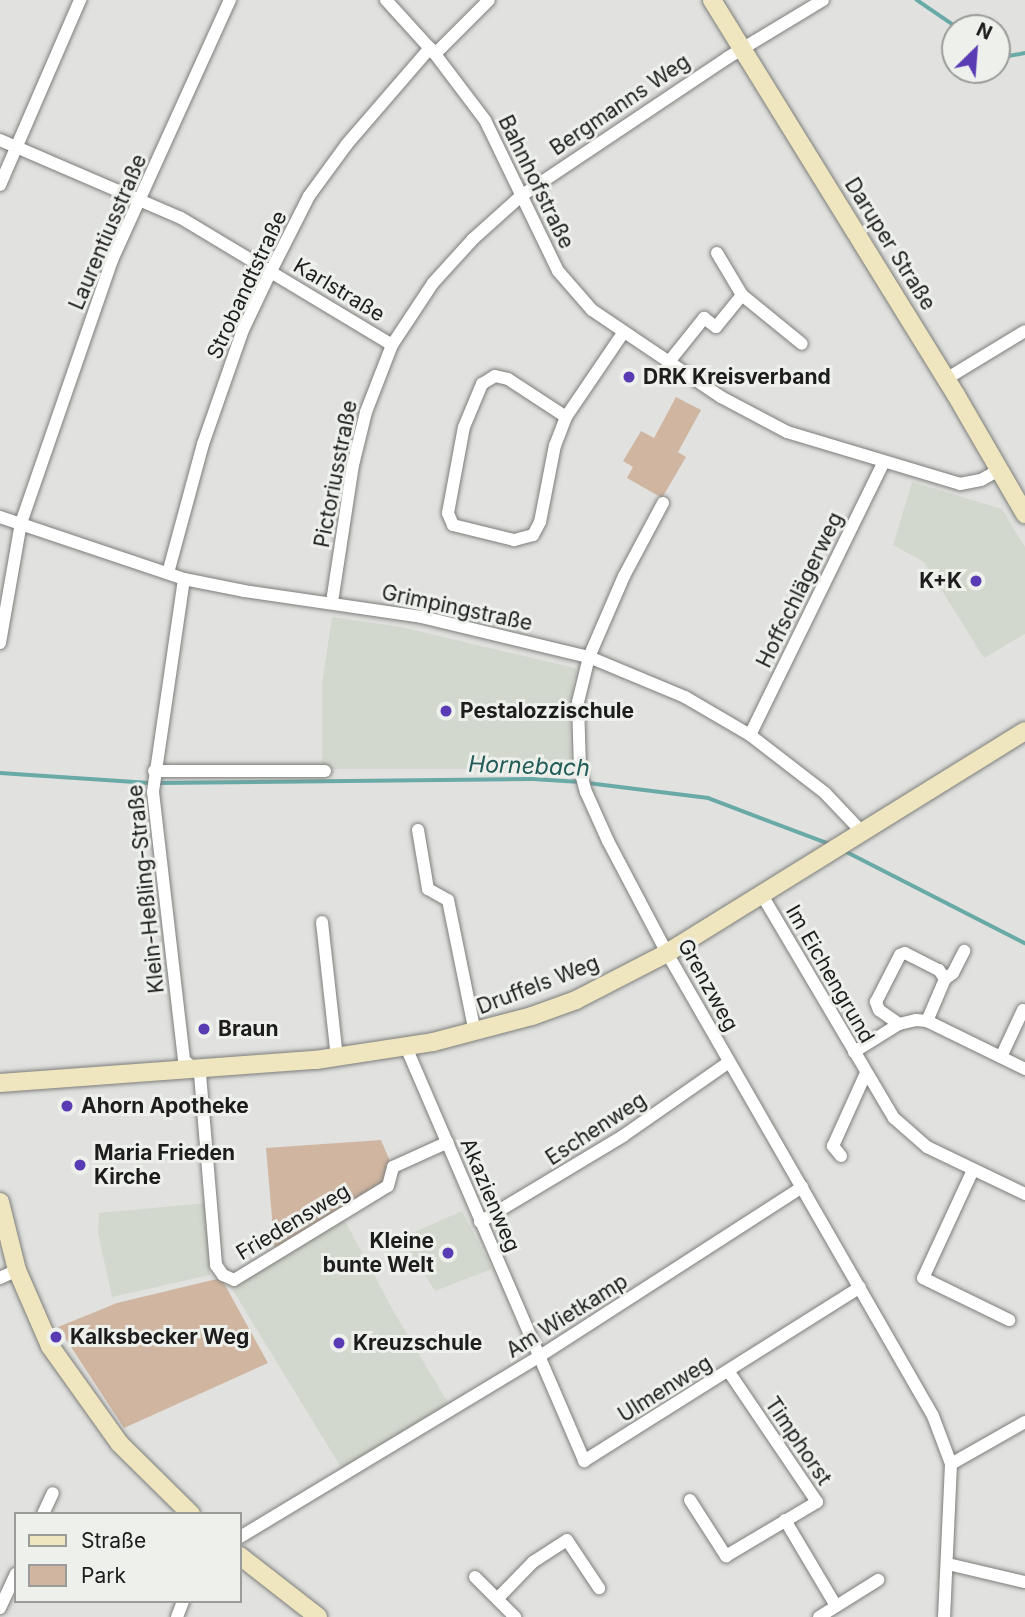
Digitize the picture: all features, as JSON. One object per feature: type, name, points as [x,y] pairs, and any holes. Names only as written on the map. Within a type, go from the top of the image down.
[{"type":"street","points":[[0,185],[80,0]]},
{"type":"street","name":"Laurentiusstraße","points":[[21,523],[112,260],[230,0]]},
{"type":"street","name":"Bahnhofstraße","points":[[386,0],[432,51],[485,120],[558,271],[592,310],[721,397],[787,432],[960,484],[981,480],[999,470]]},
{"type":"street","name":"Strobandtstraße","points":[[168,573],[203,444],[243,330],[309,196],[347,144],[432,51],[489,0]]},
{"type":"street","name":"Daruper Straße","points":[[712,0],[946,379],[1025,514]]},
{"type":"street","name":"Bergmanns Weg","points":[[521,196],[620,127],[823,0]]},
{"type":"street","name":"Karlstraße","points":[[0,141],[181,218],[392,345]]},
{"type":"street","name":"Pictoriusstraße","points":[[331,602],[353,464],[366,412],[392,345],[433,283],[473,239],[521,196]]},
{"type":"street","points":[[717,253],[742,295],[802,344]]},
{"type":"street","points":[[668,363],[704,318],[716,327],[742,295]]},
{"type":"street","points":[[946,379],[1025,331]]},
{"type":"street","points":[[566,417],[508,379],[495,376],[488,379],[476,394],[464,427],[448,513],[451,522],[460,528],[513,540],[533,535],[540,522],[555,445],[566,417],[623,333]]},
{"type":"street","name":"Hoffschlägerweg","points":[[750,735],[884,462]]},
{"type":"street","name":"Grenzweg","points":[[663,503],[624,576],[589,657],[578,702],[580,770],[586,792],[667,953],[923,1395],[951,1464]]},
{"type":"street","name":"Grimpingstraße","points":[[0,517],[184,579],[244,592],[331,602],[426,618],[589,657],[685,698],[750,735],[785,759],[825,793],[856,836]]},
{"type":"street","points":[[0,643],[21,523]]},
{"type":"street","name":"Klein-Heßling-Straße","points":[[184,579],[153,792],[181,1042],[184,1059],[192,1068]]},
{"type":"street","name":"Druffels Weg","points":[[0,1083],[337,1056],[406,1047],[475,1033],[576,1000],[667,953],[1025,730]]},
{"type":"street","points":[[154,771],[325,771]]},
{"type":"street","points":[[418,831],[428,889],[448,900],[475,1033]]},
{"type":"street","name":"Im Eichengrund","points":[[762,895],[894,1118],[927,1147],[1025,1194]]},
{"type":"street","points":[[322,922],[337,1056]]},
{"type":"street","points":[[926,1021],[945,979],[953,973],[964,951]]},
{"type":"street","points":[[899,1024],[876,1006],[900,955],[905,953],[939,970],[945,979]]},
{"type":"street","points":[[1001,1057],[1023,1010]]},
{"type":"street","points":[[854,1052],[899,1024],[916,1020],[926,1021],[1025,1069]]},
{"type":"street","name":"Akazienweg","points":[[406,1047],[540,1356]]},
{"type":"street","name":"Eschenweg","points":[[480,1222],[623,1136],[729,1062]]},
{"type":"street","name":"Friedensweg","points":[[192,1068],[200,1074],[216,1265],[223,1275],[234,1280],[387,1186],[393,1167],[448,1142]]},
{"type":"street","name":"Im Eichengrund","points":[[841,1156],[833,1146],[866,1073]]},
{"type":"street","points":[[973,1170],[923,1278],[1009,1320]]},
{"type":"street","name":"Am Wietkamp","points":[[242,1536],[540,1356],[802,1187]]},
{"type":"street","points":[[0,1202],[17,1270],[41,1331],[96,1413],[148,1474],[189,1512]]},
{"type":"street","points":[[0,1278],[17,1270]]},
{"type":"street","name":"Ulmenweg","points":[[540,1356],[584,1461],[860,1287]]},
{"type":"street","name":"Timphorst","points":[[690,1500],[726,1556],[817,1502],[729,1371]]},
{"type":"street","points":[[944,1617],[951,1464],[1025,1422]]},
{"type":"street","points":[[44,1512],[53,1493]]},
{"type":"street","points":[[785,1520],[835,1606]]},
{"type":"street","points":[[499,1597],[533,1562],[567,1540],[599,1588]]},
{"type":"street","points":[[242,1558],[318,1617]]},
{"type":"street","points":[[948,1564],[1025,1582]]},
{"type":"street","points":[[475,1577],[499,1597],[515,1617]]},
{"type":"street","points":[[0,1608],[14,1578]]},
{"type":"street","points":[[819,1617],[878,1580]]},
{"type":"shaded area","points":[[912,482],[1002,509],[1025,547],[1025,634],[984,658],[924,562],[893,545]]},
{"type":"shaded area","name":"Pestalozzischule","points":[[332,617],[401,627],[575,668],[577,672],[573,683],[569,737],[572,765],[569,769],[322,769],[322,684]]},
{"type":"shaded area","points":[[206,1203],[210,1275],[112,1297],[98,1233],[99,1213]]},
{"type":"shaded area","name":"Kleine bunte Welt","points":[[462,1211],[492,1269],[435,1291],[401,1238]]},
{"type":"shaded area","name":"Kreuzschule","points":[[344,1219],[394,1312],[451,1408],[342,1469],[229,1284]]},
{"type":"green space","points":[[676,397],[701,410],[678,452],[686,457],[662,498],[627,478],[633,467],[623,461],[641,431],[654,438]]},
{"type":"green space","points":[[381,1140],[392,1166],[387,1186],[275,1253],[266,1148]]},
{"type":"green space","points":[[221,1278],[268,1363],[124,1428],[58,1327],[117,1303]]},
{"type":"waterway","points":[[917,0],[941,16]]},
{"type":"waterway","points":[[1011,56],[1025,53]]},
{"type":"waterway","name":"Hornebach","points":[[0,773],[150,783]]},
{"type":"waterway","name":"Hornebach","points":[[158,783],[533,779],[580,782]]},
{"type":"waterway","name":"Hornebach","points":[[588,783],[708,798],[830,844]]},
{"type":"waterway","name":"Hornebach","points":[[843,850],[1025,943]]},
{"type":"place","name":"DRK Kreisverband","points":[[629,377]]},
{"type":"place","name":"K+K","points":[[976,581]]},
{"type":"place","name":"Pestalozzischule","points":[[446,711]]},
{"type":"place","name":"Braun","points":[[204,1029]]},
{"type":"place","name":"Ahorn Apotheke","points":[[67,1106]]},
{"type":"place","name":"Maria Frieden Kirche","points":[[80,1165]]},
{"type":"place","name":"Kleine bunte Welt","points":[[448,1253]]},
{"type":"place","name":"Kalksbecker Weg","points":[[56,1337]]},
{"type":"place","name":"Kreuzschule","points":[[339,1343]]}]
